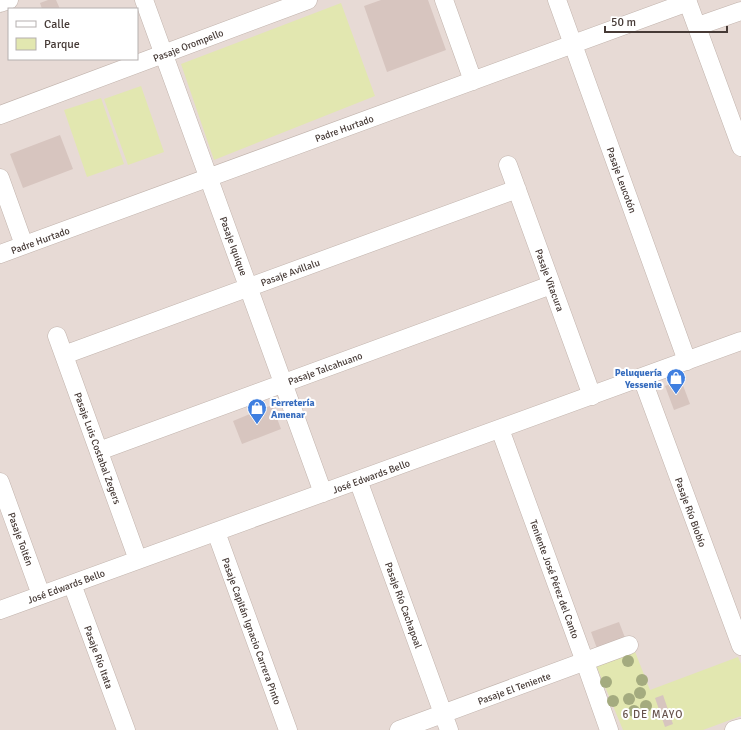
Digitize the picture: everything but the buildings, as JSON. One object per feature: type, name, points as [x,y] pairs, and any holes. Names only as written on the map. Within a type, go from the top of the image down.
[{"type":"street","points":[[0,3],[8,0]]},
{"type":"street","name":"Pasaje Iquique","points":[[144,0],[323,493]]},
{"type":"street","name":"Pasaje Orompello","points":[[0,115],[308,0]]},
{"type":"street","points":[[444,0],[473,81]]},
{"type":"street","name":"Pasaje Leucotón","points":[[557,0],[688,361]]},
{"type":"street","points":[[688,1],[741,147]]},
{"type":"street","name":"Padre Hurtado","points":[[0,254],[688,1]]},
{"type":"street","points":[[698,26],[741,11]]},
{"type":"street","name":"Pasaje Vitacura","points":[[508,165],[592,396]]},
{"type":"street","points":[[0,178],[24,245]]},
{"type":"street","name":"Pasaje Avillalu","points":[[64,355],[517,189]]},
{"type":"street","name":"Pasaje Talcahuano","points":[[99,451],[551,285]]},
{"type":"street","name":"Pasaje Luis Costabal Zegers","points":[[57,336],[138,560]]},
{"type":"street","name":"José Edwards Bello","points":[[0,610],[741,341]]},
{"type":"street","name":"Pasaje Río Biobío","points":[[642,378],[741,646]]},
{"type":"street","name":"Teniente José Pérez del Canto","points":[[500,429],[586,662],[609,730]]},
{"type":"street","name":"Pasaje Río Cachapoal","points":[[358,480],[446,722]]},
{"type":"street","name":"Pasaje Toltén","points":[[0,482],[41,595]]},
{"type":"street","name":"Pasaje Capitán Ignacio Carrera Pinto","points":[[216,532],[288,730]]},
{"type":"street","name":"Pasaje Río Itata","points":[[72,584],[126,730]]},
{"type":"street","name":"Pasaje El Teniente","points":[[399,730],[446,722],[629,645]]},
{"type":"street","points":[[734,730],[741,728]]},
{"type":"shaded area","points":[[0,0],[741,0],[741,730],[0,730]]},
{"type":"green space","points":[[341,3],[375,96],[214,160],[181,64]]},
{"type":"green space","points":[[141,86],[164,152],[128,165],[104,99]]},
{"type":"green space","points":[[101,98],[124,164],[87,177],[64,110]]},
{"type":"green space","points":[[634,649],[650,690],[738,657],[741,664],[741,716],[703,730],[623,730],[596,665]]},
{"type":"place","name":"Peluquería Yessenie","points":[[676,395]]},
{"type":"place","name":"Ferretería Amenar","points":[[257,425]]},
{"type":"district","name":"6 DE MAYO","points":[[653,714]]}]
